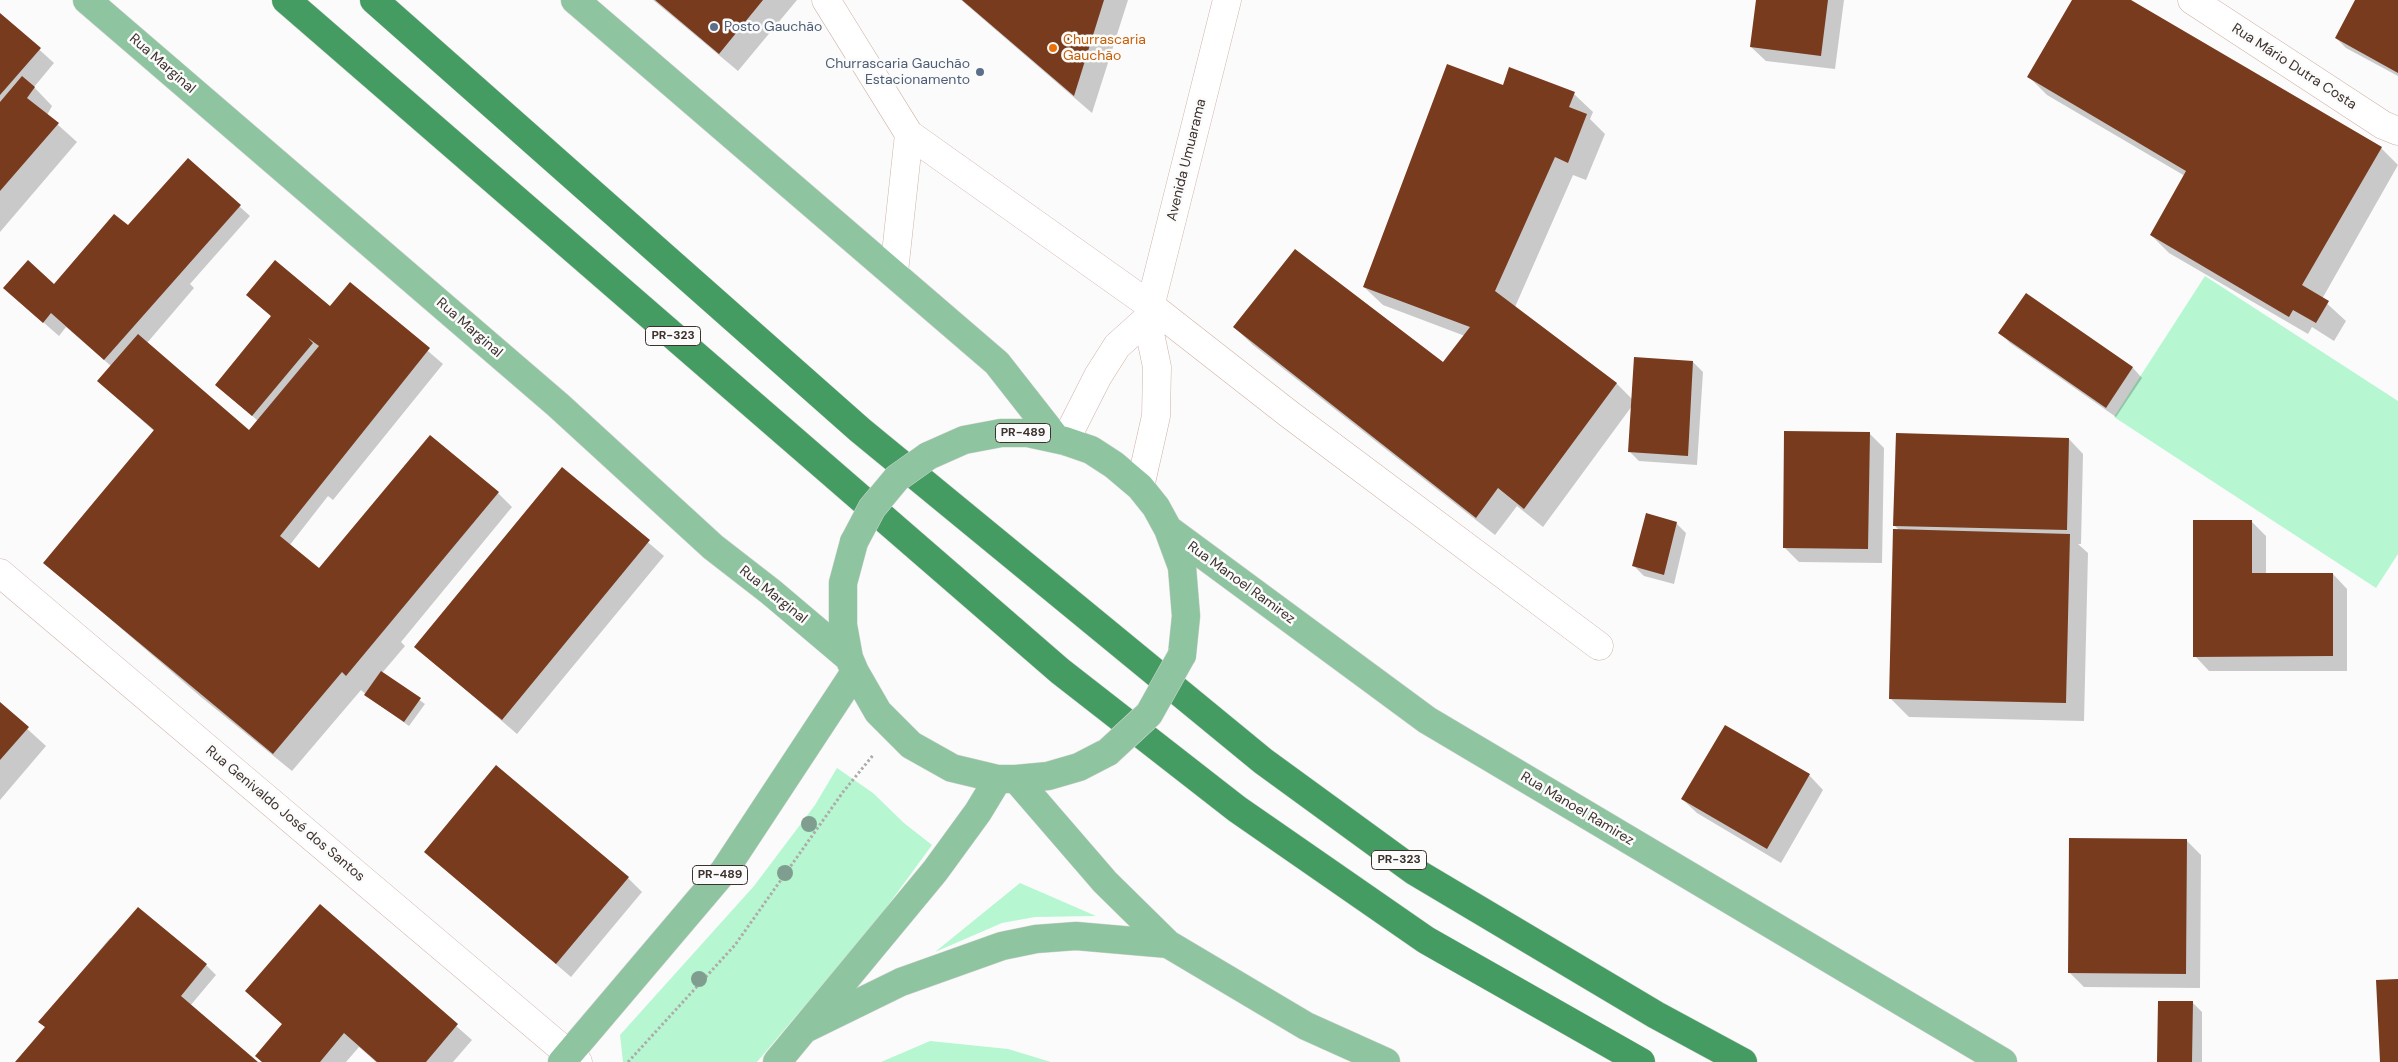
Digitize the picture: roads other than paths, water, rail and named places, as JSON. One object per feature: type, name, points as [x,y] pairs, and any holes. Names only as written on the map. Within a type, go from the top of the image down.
[{"type":"highway","name":"PR-323","points":[[286,0],[1060,671],[1237,809],[1426,940],[1641,1062]]},
{"type":"highway","name":"PR-323","points":[[374,0],[860,430],[1263,761],[1414,871],[1656,1015],[1743,1062]]},
{"type":"main road","name":"Rua Marginal","points":[[87,0],[558,405],[713,547],[771,592],[852,665]]},
{"type":"main road","points":[[575,0],[894,272],[997,363],[1060,439]]},
{"type":"main road","name":"PR-489","points":[[1001,433],[1028,433],[1060,439],[1091,450],[1106,460],[1140,487],[1156,507],[1168,529],[1182,567],[1186,616],[1182,655],[1149,714],[1108,752],[1079,767],[1048,776],[1007,779],[952,768],[911,745],[878,712],[852,665],[843,625],[843,583],[854,542],[872,508],[898,478],[928,456],[964,440],[1001,433]]},
{"type":"main road","name":"Rua Manoel Ramirez","points":[[1168,529],[1428,720],[2003,1062]]},
{"type":"main road","name":"PR-489","points":[[569,1060],[724,871],[852,665]]},
{"type":"main road","points":[[777,1062],[934,871],[978,812],[1007,779],[1105,882],[1168,944],[1306,1026],[1386,1062]]},
{"type":"main road","points":[[805,1029],[901,982],[1002,946],[1036,939],[1076,936],[1168,944]]},
{"type":"street","points":[[826,0],[909,134],[1149,313],[1289,414],[1599,646]]},
{"type":"street","name":"Avenida Umuarama","points":[[1140,487],[1156,416],[1157,367],[1149,313],[1227,0]]},
{"type":"street","name":"Rua Mário Dutra Costa","points":[[2192,0],[2383,126],[2398,131]]},
{"type":"street","points":[[894,272],[909,134]]},
{"type":"street","points":[[1060,439],[1117,346],[1149,313]]},
{"type":"street","name":"Rua Genivaldo José dos Santos","points":[[0,573],[569,1060]]},
{"type":"place","name":"Posto Gauchão","points":[[714,27]]},
{"type":"place","name":"Churrascaria Gauchão","points":[[1053,48]]},
{"type":"place","name":"Churrascaria Gauchão Estacionamento","points":[[980,72]]}]
